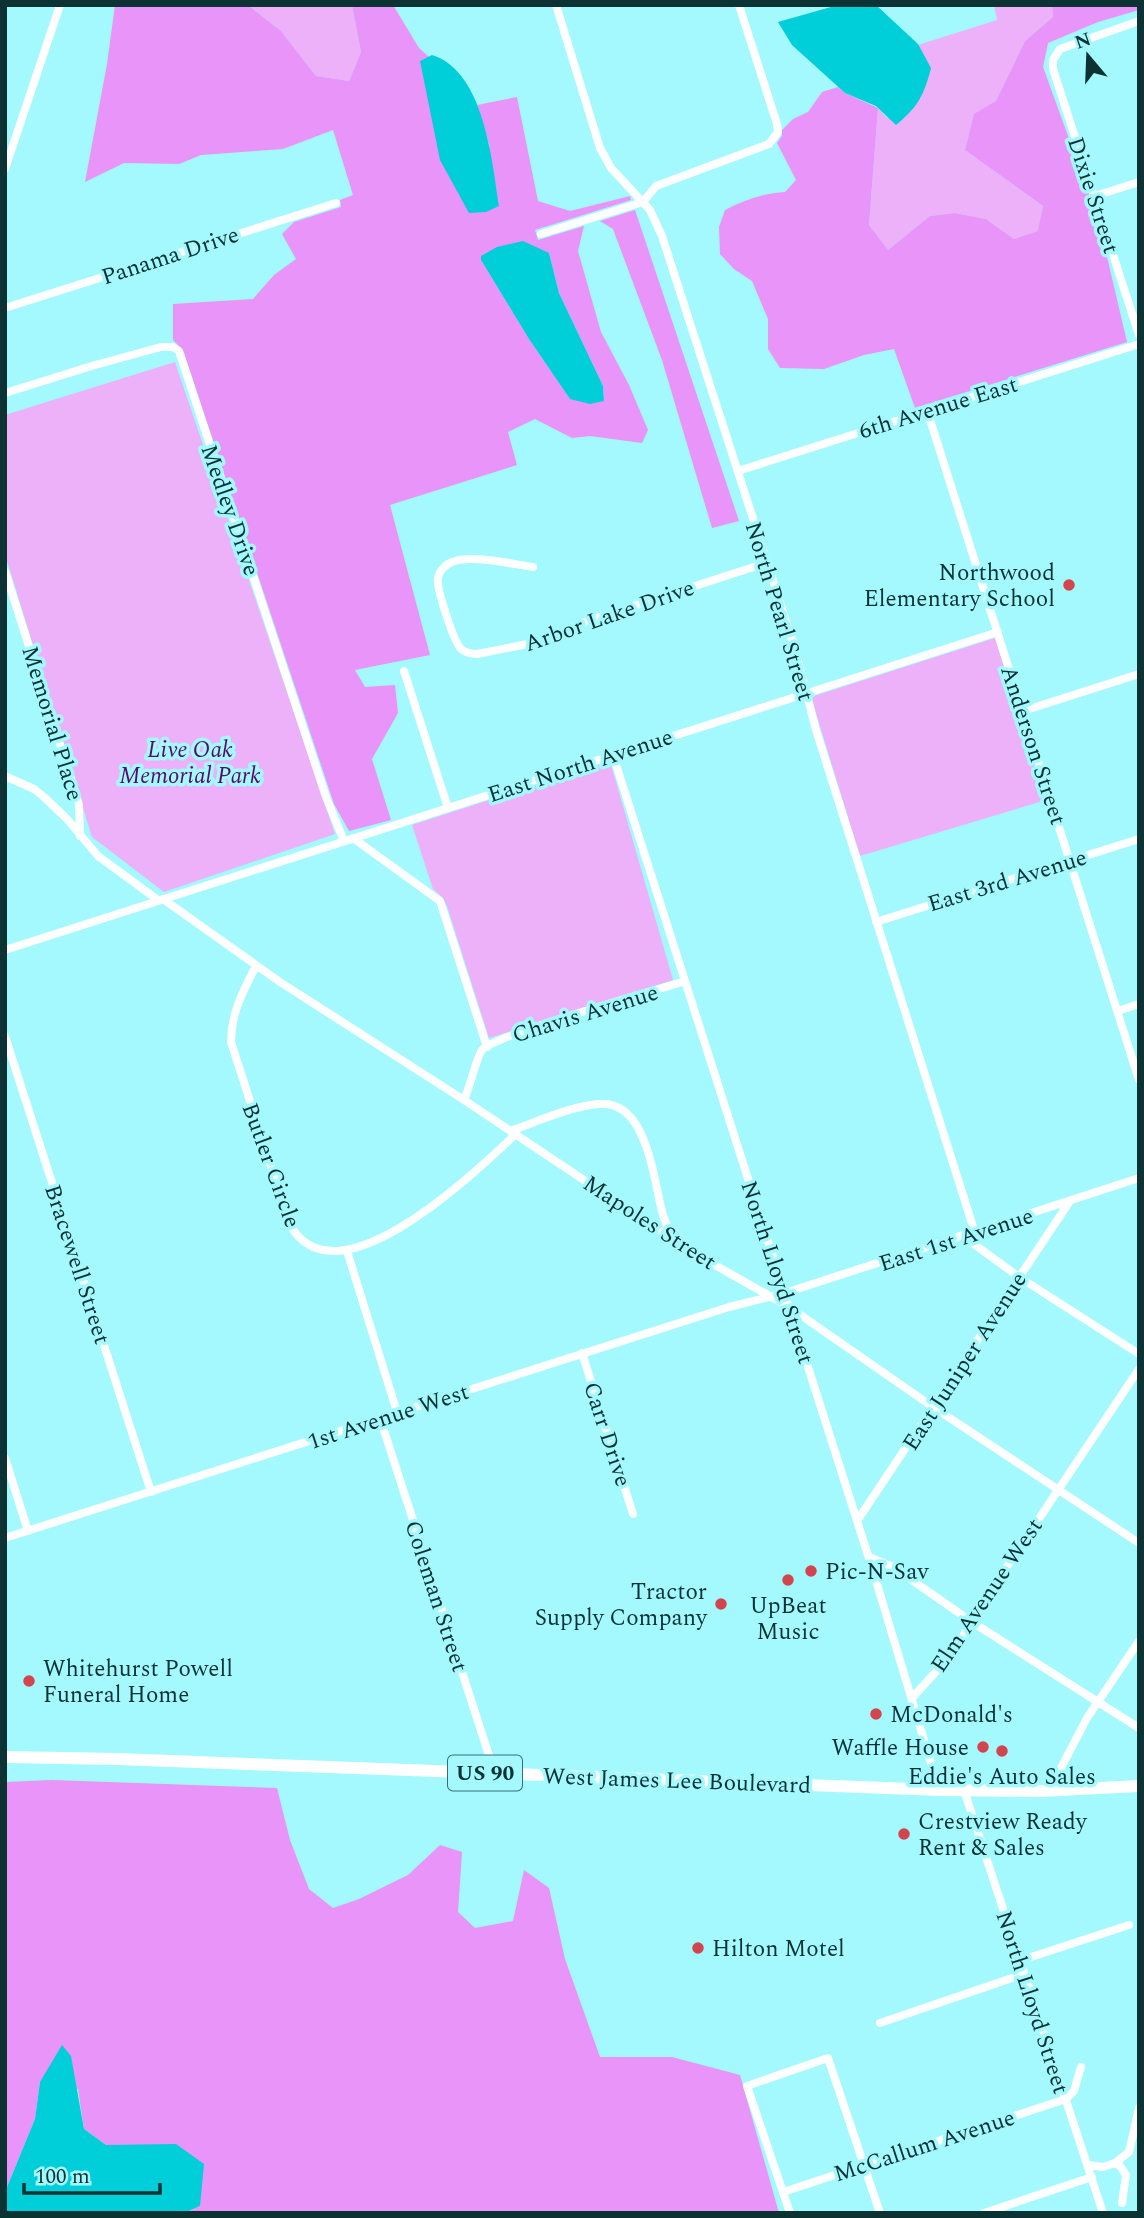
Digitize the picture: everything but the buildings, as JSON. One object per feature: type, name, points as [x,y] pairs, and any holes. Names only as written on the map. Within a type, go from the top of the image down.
[{"type":"main road","name":"West James Lee Boulevard","points":[[5,1757],[939,1790],[1049,1791],[1139,1786]]},
{"type":"street","points":[[5,169],[60,5]]},
{"type":"street","name":"North Pearl Street","points":[[555,5],[600,148],[611,167],[654,216],[662,236],[795,649],[876,922],[975,1233]]},
{"type":"street","points":[[541,234],[643,202],[656,186],[762,147],[776,136],[778,124],[738,5]]},
{"type":"street","name":"Dixie Street","points":[[1139,21],[1060,49],[1055,55],[1054,69],[1139,335]]},
{"type":"street","points":[[1095,196],[1139,182]]},
{"type":"street","name":"Panama Drive","points":[[5,308],[336,203]]},
{"type":"street","name":"6th Avenue East","points":[[738,471],[1139,344]]},
{"type":"street","name":"Medley Drive","points":[[5,393],[161,347],[173,347],[179,351],[326,797],[348,839]]},
{"type":"street","name":"Anderson Street","points":[[927,410],[1139,1080]]},
{"type":"street","name":"Arbor Lake Drive","points":[[533,567],[469,560],[449,563],[442,570],[438,587],[461,649],[469,654],[477,654],[553,639],[578,624],[766,563]]},
{"type":"street","name":"Memorial Place","points":[[5,571],[79,805],[80,836]]},
{"type":"street","name":"East North Avenue","points":[[5,950],[998,632]]},
{"type":"street","points":[[404,671],[448,808]]},
{"type":"street","points":[[1023,711],[1139,674]]},
{"type":"street","name":"North Lloyd Street","points":[[613,755],[869,1557],[939,1790]]},
{"type":"street","name":"Mapoles Street","points":[[5,776],[34,789],[44,797],[61,812],[98,856],[256,966],[675,1240],[789,1307],[933,1407],[1139,1543]]},
{"type":"street","points":[[348,839],[440,901],[487,1047],[482,1050],[464,1100]]},
{"type":"street","name":"East 3rd Avenue","points":[[876,922],[1139,839]]},
{"type":"street","name":"Butler Circle","points":[[256,966],[236,1007],[231,1027],[232,1042],[248,1102],[296,1237],[319,1251],[347,1251],[396,1230],[470,1177],[513,1133]]},
{"type":"street","name":"Chavis Avenue","points":[[487,1047],[526,1031],[685,981]]},
{"type":"street","points":[[1118,1011],[1139,1004]]},
{"type":"street","name":"Bracewell Street","points":[[5,1036],[151,1492]]},
{"type":"street","points":[[513,1133],[589,1105],[612,1104],[627,1112],[641,1133],[664,1221],[675,1240]]},
{"type":"street","name":"East 1st Avenue","points":[[772,1296],[964,1237],[1139,1178]]},
{"type":"street","name":"East Juniper Avenue","points":[[857,1521],[1070,1201]]},
{"type":"street","points":[[964,1237],[1020,1277],[1139,1354]]},
{"type":"street","points":[[347,1251],[397,1412]]},
{"type":"street","name":"1st Avenue West","points":[[5,1538],[582,1353],[772,1296]]},
{"type":"street","name":"Carr Drive","points":[[582,1353],[633,1514]]},
{"type":"street","name":"Elm Avenue West","points":[[912,1699],[953,1653],[982,1604],[1139,1369]]},
{"type":"street","name":"Coleman Street","points":[[380,1418],[495,1774]]},
{"type":"street","points":[[5,1458],[28,1531]]},
{"type":"street","points":[[869,1557],[894,1567],[972,1622],[1139,1728]]},
{"type":"street","points":[[1049,1791],[1087,1718],[1139,1641]]},
{"type":"street","name":"North Lloyd Street","points":[[964,1790],[1020,1961],[1021,1975],[1066,2099],[1103,2213]]},
{"type":"street","points":[[1020,1961],[1129,1925]]},
{"type":"street","points":[[880,2023],[1021,1975]]},
{"type":"street","points":[[790,2213],[747,2086],[828,2058],[880,2213]]},
{"type":"street","points":[[1066,2099],[1074,2091],[1081,2067]]},
{"type":"street","name":"McCallum Avenue","points":[[783,2192],[1066,2099]]},
{"type":"street","points":[[1087,2165],[1103,2167],[1115,2164],[1129,2152],[1139,2108]]},
{"type":"street","points":[[1115,2164],[1120,2166],[1126,2175],[1122,2203]]},
{"type":"street","points":[[984,2213],[1091,2177]]},
{"type":"green space","points":[[248,5],[352,5],[361,52],[349,81],[316,76],[281,31]]},
{"type":"green space","points":[[994,5],[1052,5],[1053,17],[1025,41],[996,101],[974,115],[965,150],[1043,206],[1039,231],[1014,239],[986,219],[955,213],[930,216],[888,250],[869,225],[878,108],[887,118],[931,68],[918,45],[997,20]]},
{"type":"green space","name":"Live Oak Memorial Park","points":[[175,362],[335,834],[164,892],[92,837],[5,554],[5,415]]},
{"type":"green space","points":[[995,638],[1046,800],[860,856],[811,697]]},
{"type":"green space","points":[[610,761],[673,980],[489,1038],[447,906],[433,889],[412,825]]},
{"type":"shaded area","points":[[115,5],[248,5],[281,31],[316,76],[349,81],[361,52],[352,5],[393,5],[419,48],[429,57],[420,61],[490,147],[477,105],[517,97],[538,201],[570,211],[630,196],[631,200],[535,230],[538,240],[584,226],[578,251],[601,332],[629,385],[648,430],[642,443],[590,436],[572,438],[535,419],[508,432],[517,465],[390,505],[430,655],[355,670],[365,687],[395,685],[398,713],[372,759],[391,820],[349,831],[334,804],[183,350],[173,340],[173,304],[253,299],[274,275],[296,259],[282,234],[294,222],[341,207],[340,200],[353,195],[333,130],[283,149],[201,155],[179,164],[124,163],[85,182]],"holes":[[[549,253],[559,293],[603,386],[604,401],[570,399],[529,339],[481,260]]]},
{"type":"shaded area","points":[[1052,5],[1139,5],[1139,10],[1098,22],[1048,43],[1043,67],[1092,202],[1127,342],[915,408],[894,349],[864,355],[824,369],[780,368],[768,349],[768,319],[752,281],[734,269],[720,254],[719,227],[725,210],[754,198],[785,192],[796,180],[777,143],[782,136],[782,130],[793,119],[808,112],[822,92],[838,87],[878,108],[869,225],[888,250],[930,216],[955,213],[986,219],[1014,239],[1038,231],[1043,206],[965,150],[974,114],[996,101],[1025,41],[1053,17]]},
{"type":"shaded area","points":[[635,210],[739,521],[712,528],[662,360],[613,229],[600,221]]},
{"type":"shaded area","points":[[52,1780],[277,1788],[290,1840],[309,1889],[333,1908],[359,1899],[408,1875],[440,1845],[462,1852],[458,1912],[475,1928],[513,1921],[524,1870],[549,1888],[565,1959],[600,2057],[672,2057],[740,2075],[779,2213],[184,2213],[200,2206],[140,2145],[106,2145],[84,2129],[78,2089],[40,2082],[35,2119],[5,2192],[5,1782]]},
{"type":"water","points":[[838,5],[876,5],[918,44],[931,68],[919,100],[896,125],[876,106],[845,93],[792,45],[778,22]]},
{"type":"water","points":[[432,55],[450,64],[463,79],[482,119],[499,206],[486,212],[469,213],[440,160],[420,61]]},
{"type":"water","points":[[523,241],[549,253],[559,293],[603,386],[604,401],[590,404],[570,399],[529,339],[481,260],[481,256],[497,247]]},
{"type":"water","points":[[62,2045],[71,2056],[84,2129],[106,2145],[176,2144],[204,2164],[200,2206],[184,2213],[5,2213],[5,2192],[35,2119],[40,2082]]},
{"type":"place","name":"Northwood Elementary School","points":[[1069,585]]},
{"type":"place","name":"Pic-N-Sav","points":[[811,1571]]},
{"type":"place","name":"UpBeat Music","points":[[788,1580]]},
{"type":"place","name":"Tractor Supply Company","points":[[721,1604]]},
{"type":"place","name":"Whitehurst Powell Funeral Home","points":[[29,1681]]},
{"type":"place","name":"McDonald's","points":[[876,1714]]},
{"type":"place","name":"Waffle House","points":[[983,1747]]},
{"type":"place","name":"Eddie's Auto Sales","points":[[1002,1751]]},
{"type":"place","name":"Crestview Ready Rent & Sales","points":[[904,1834]]},
{"type":"place","name":"Hilton Motel","points":[[698,1948]]}]
